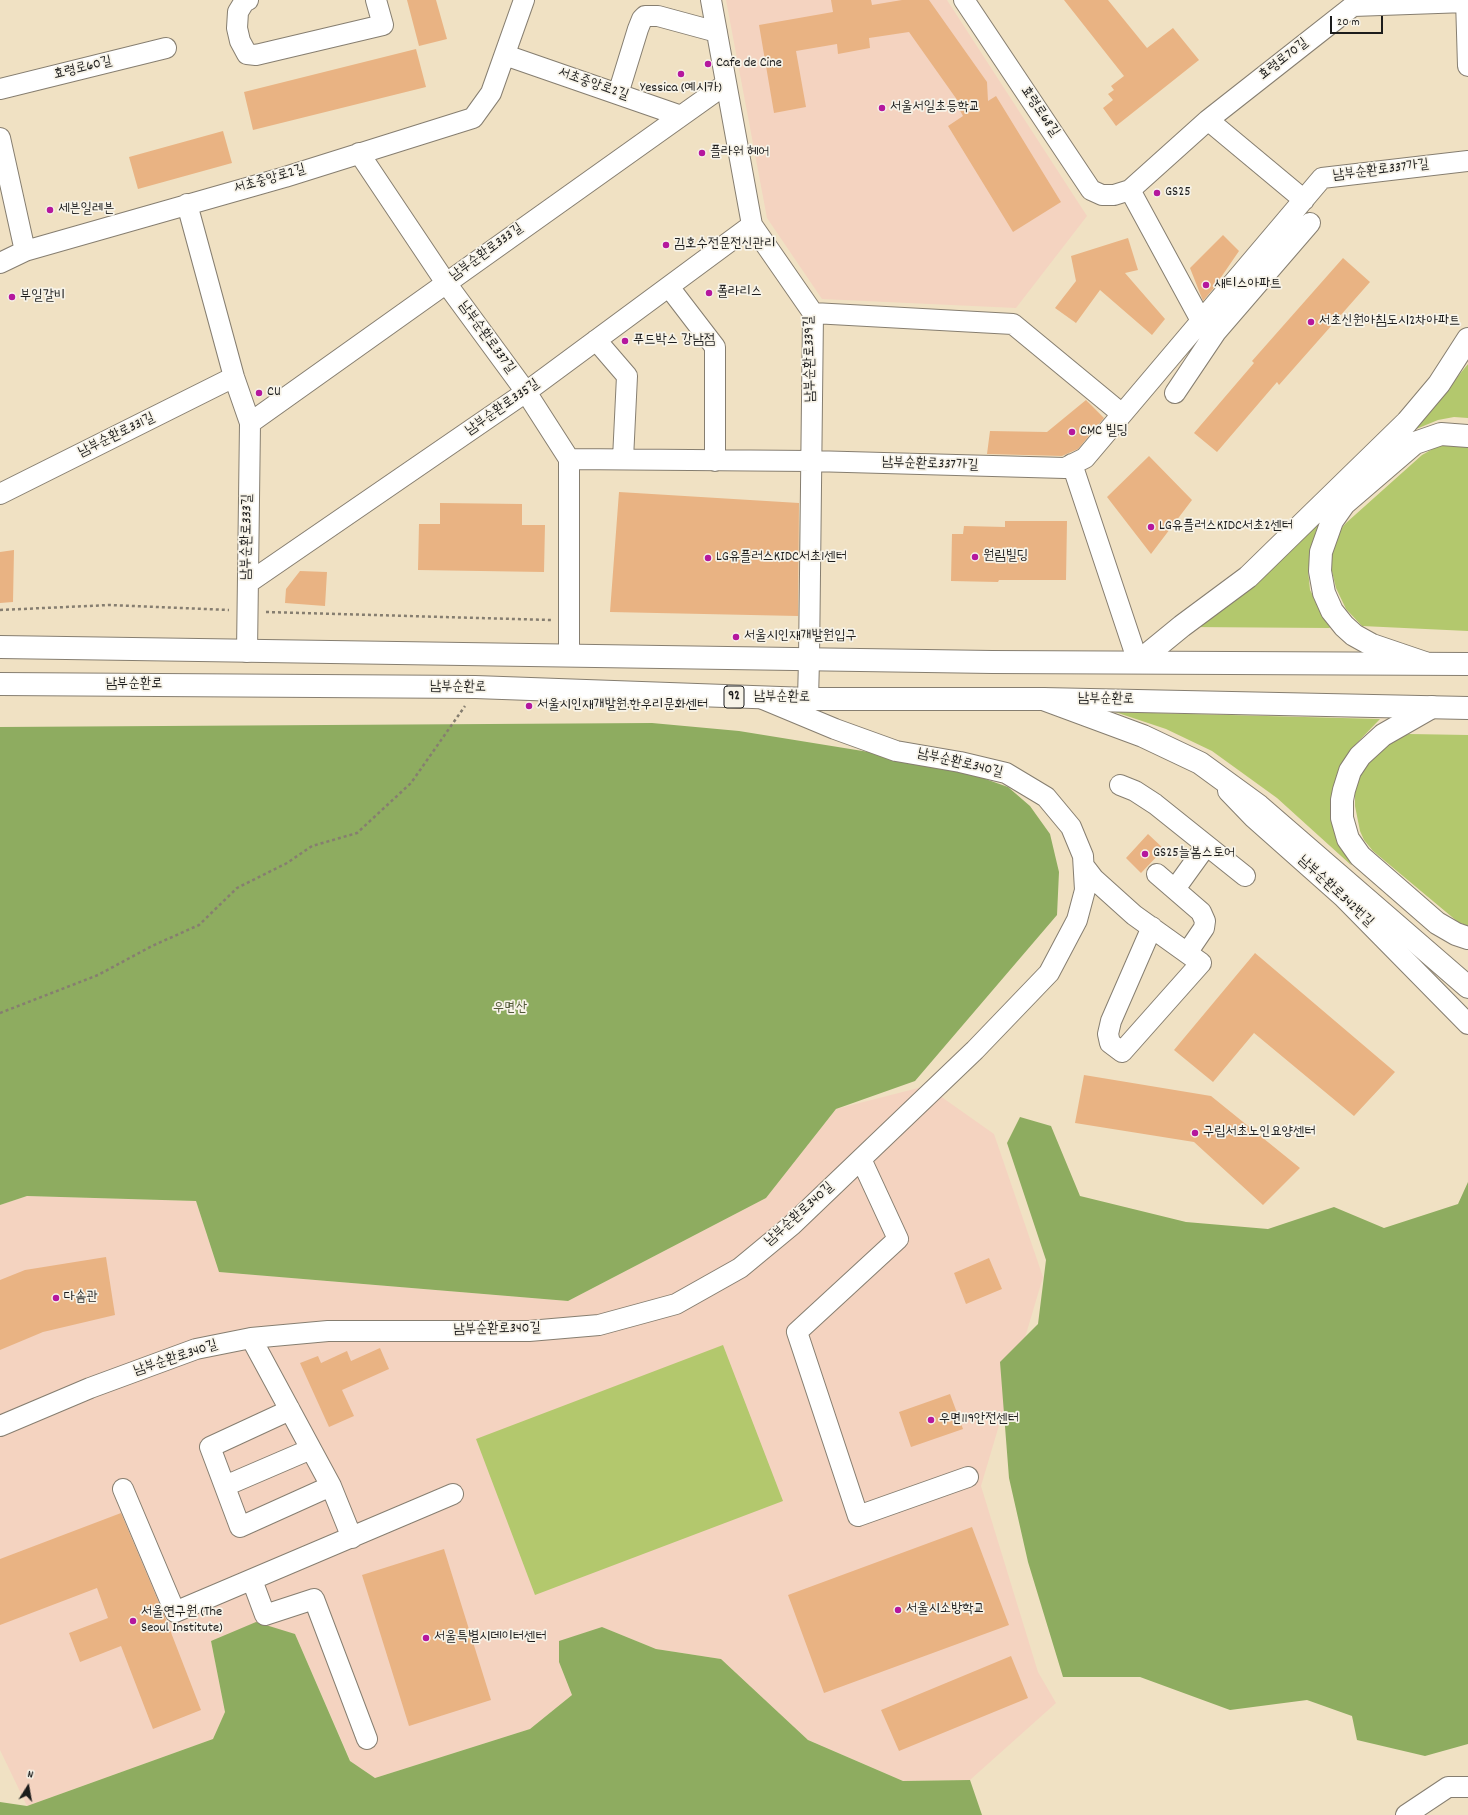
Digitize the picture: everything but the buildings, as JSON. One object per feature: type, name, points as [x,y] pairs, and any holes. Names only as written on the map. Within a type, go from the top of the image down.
[{"type":"main road","points":[[1138,662],[1182,626],[1248,577],[1401,428],[1439,384],[1468,339]]},
{"type":"main road","points":[[1425,663],[1372,645],[1354,635],[1340,621],[1332,611],[1324,593],[1320,571],[1321,552],[1329,528],[1341,508],[1415,443],[1441,434],[1468,436]]},
{"type":"main road","points":[[0,647],[809,660],[1468,664]]},
{"type":"main road","name":"남부순환로","points":[[0,684],[475,688],[808,699],[1043,699],[1468,708]]},
{"type":"main road","points":[[1043,699],[1143,736],[1200,763],[1260,806],[1468,987]]},
{"type":"main road","points":[[1432,707],[1383,735],[1360,756],[1350,771],[1344,790],[1342,818],[1348,839],[1353,848],[1364,860],[1437,923],[1456,934],[1468,938]]},
{"type":"street","points":[[248,0],[244,2],[238,12],[237,28],[240,41],[247,54],[256,55],[383,25],[376,0]]},
{"type":"street","name":"서초중앙로2길","points":[[0,263],[25,251],[285,177],[473,118],[491,93],[524,0]]},
{"type":"street","name":"남부순환로339길","points":[[711,0],[752,225],[812,313],[808,699]]},
{"type":"street","name":"효령로68길","points":[[964,0],[1091,190],[1102,195],[1114,195],[1130,190]]},
{"type":"street","name":"효령로70길","points":[[1130,190],[1208,120],[1348,3],[1466,1],[1468,66]]},
{"type":"street","points":[[618,94],[638,29],[642,19],[645,16],[658,16],[716,32]]},
{"type":"street","name":"효령로60길","points":[[0,90],[166,48]]},
{"type":"street","name":"서초중앙로2길","points":[[505,55],[680,116]]},
{"type":"street","name":"남부순환로333길","points":[[250,423],[726,84]]},
{"type":"street","points":[[1208,120],[1304,200]]},
{"type":"street","points":[[0,138],[25,251]]},
{"type":"street","name":"남부순환로337길","points":[[359,153],[446,283],[526,392],[569,459]]},
{"type":"street","name":"남부순환로337가길","points":[[569,459],[811,462],[1065,468],[1085,458],[1322,178],[1468,161]]},
{"type":"street","points":[[1130,190],[1200,322],[1211,339],[1175,393],[1216,332],[1310,223]]},
{"type":"street","name":"남부순환로333길","points":[[187,204],[234,377],[250,423],[247,652]]},
{"type":"street","name":"남부순환로335길","points":[[248,583],[526,392],[752,225]]},
{"type":"street","points":[[669,287],[716,347],[715,461]]},
{"type":"street","points":[[812,313],[1013,324],[1122,414]]},
{"type":"street","points":[[596,340],[627,376],[623,459]]},
{"type":"street","name":"남부순환로331길","points":[[0,494],[234,377]]},
{"type":"street","points":[[569,459],[569,656]]},
{"type":"street","points":[[1072,464],[1138,662]]},
{"type":"street","name":"남부순환로340길","points":[[0,1426],[90,1388],[196,1349],[251,1338],[328,1331],[529,1331],[599,1325],[676,1304],[740,1268],[792,1225],[975,1050],[1049,973],[1077,920],[1085,890],[1084,866],[1083,856],[1071,827],[1046,797],[1006,773],[960,762],[896,751],[835,729],[759,697]]},
{"type":"street","name":"남부순환로342번길","points":[[1200,763],[1254,818],[1343,897],[1468,1024]]},
{"type":"street","points":[[1120,785],[1135,791],[1155,804],[1245,876]]},
{"type":"street","points":[[1175,889],[1206,846]]},
{"type":"street","points":[[1084,866],[1094,879],[1114,897],[1201,963],[1122,1052],[1110,1044],[1108,1034],[1110,1021],[1152,927]]},
{"type":"street","points":[[1157,874],[1201,912],[1205,921],[1204,928],[1187,953]]},
{"type":"street","points":[[861,1159],[898,1239],[797,1332],[858,1516],[968,1477]]},
{"type":"street","points":[[251,1338],[331,1486],[352,1538]]},
{"type":"street","points":[[290,1410],[210,1447],[240,1527],[331,1486]]},
{"type":"street","points":[[224,1486],[311,1449]]},
{"type":"street","points":[[124,1488],[175,1612],[453,1494]]},
{"type":"street","points":[[252,1580],[265,1615],[314,1599],[367,1739]]},
{"type":"street","points":[[1406,1815],[1448,1787],[1468,1787]]},
{"type":"path","points":[[0,610],[110,605],[248,611],[569,620]]},
{"type":"path","points":[[0,1013],[98,975],[152,946],[199,925],[237,888],[287,863],[312,846],[357,833],[411,783],[465,706]]},
{"type":"shaded area","name":"서울서일초등학교","points":[[726,0],[947,0],[1087,216],[1016,308],[822,299],[767,218]]},
{"type":"shaded area","points":[[926,1086],[994,1134],[1043,1277],[981,1486],[1038,1672],[1056,1703],[970,1780],[903,1781],[808,1740],[721,1659],[656,1649],[602,1627],[559,1662],[572,1695],[530,1729],[375,1778],[351,1762],[295,1634],[211,1641],[225,1712],[213,1739],[27,1806],[0,1750],[0,1205],[27,1196],[196,1201],[219,1272],[568,1301],[766,1198],[836,1109]]},
{"type":"green space","points":[[1468,364],[1468,418],[1454,417],[1438,420],[1409,432],[1446,391]]},
{"type":"green space","points":[[1445,442],[1468,442],[1468,631],[1362,626],[1346,609],[1336,588],[1329,559],[1333,538],[1346,523],[1422,455]]},
{"type":"green space","points":[[1327,513],[1316,531],[1308,570],[1310,590],[1330,628],[1190,627]]},
{"type":"green space","points":[[1115,712],[1380,719],[1354,746],[1345,758],[1336,786],[1345,852],[1351,865],[1277,798],[1212,751],[1166,729]]},
{"type":"green space","name":"우면산","points":[[652,723],[739,731],[943,764],[1008,787],[1030,806],[1050,834],[1059,872],[1057,915],[915,1081],[836,1109],[766,1198],[568,1301],[219,1272],[196,1201],[27,1196],[0,1205],[0,727]]},
{"type":"green space","points":[[1409,734],[1468,735],[1468,926],[1458,922],[1373,851],[1364,840],[1360,831],[1355,806],[1355,791],[1360,776],[1368,764],[1392,739]]},
{"type":"green space","points":[[1020,1117],[1051,1126],[1080,1196],[1186,1222],[1268,1229],[1334,1207],[1384,1228],[1458,1204],[1468,1182],[1468,1744],[1425,1756],[1357,1740],[1352,1716],[1307,1700],[1230,1710],[1140,1677],[1063,1677],[1028,1562],[1009,1478],[1000,1362],[1038,1324],[1046,1260],[1007,1143]]},
{"type":"green space","points":[[723,1345],[783,1501],[535,1595],[476,1439]]},
{"type":"green space","points":[[256,1622],[295,1634],[350,1761],[375,1778],[530,1729],[572,1695],[559,1662],[559,1641],[602,1627],[656,1649],[721,1659],[808,1740],[903,1781],[970,1780],[982,1815],[0,1815],[0,1802],[27,1806],[213,1739],[225,1712],[211,1641]]},
{"type":"place","name":"Cafe de Cine","points":[[708,64]]},
{"type":"place","name":"Yessica (예시카)","points":[[681,74]]},
{"type":"place","name":"서울서일초등학교","points":[[882,108]]},
{"type":"place","name":"플라워 헤어","points":[[702,153]]},
{"type":"place","name":"GS25","points":[[1157,193]]},
{"type":"place","name":"세븐일레븐","points":[[50,210]]},
{"type":"place","name":"김호수전문전신관리","points":[[666,245]]},
{"type":"place","name":"새티스아파트","points":[[1206,285]]},
{"type":"place","name":"폴라리스","points":[[709,293]]},
{"type":"place","name":"부일갈비","points":[[12,297]]},
{"type":"place","name":"서초신원아침도시2차아파트","points":[[1311,322]]},
{"type":"place","name":"푸드박스 강남점","points":[[625,341]]},
{"type":"place","name":"CU","points":[[259,393]]},
{"type":"place","name":"CMC 빌딩","points":[[1072,432]]},
{"type":"place","name":"LG유플러스KIDC서초2센터","points":[[1151,527]]},
{"type":"place","name":"원림빌딩","points":[[975,557]]},
{"type":"place","name":"LG유플러스KIDC서초1센터","points":[[708,558]]},
{"type":"place","name":"서울시인재개발원입구","points":[[736,637]]},
{"type":"place","name":"서울시인재개발원.한우리문화센터","points":[[529,706]]},
{"type":"place","name":"GS25늘봄스토어","points":[[1145,854]]},
{"type":"place","name":"구립서초노인요양센터","points":[[1195,1133]]},
{"type":"place","name":"다솜관","points":[[56,1298]]},
{"type":"place","name":"우면119안전센터","points":[[931,1420]]},
{"type":"place","name":"서울시소방학교","points":[[898,1610]]},
{"type":"place","name":"서울연구원 (The Seoul Institute)","points":[[133,1621]]},
{"type":"place","name":"서울특별시데이터센터","points":[[426,1638]]}]
